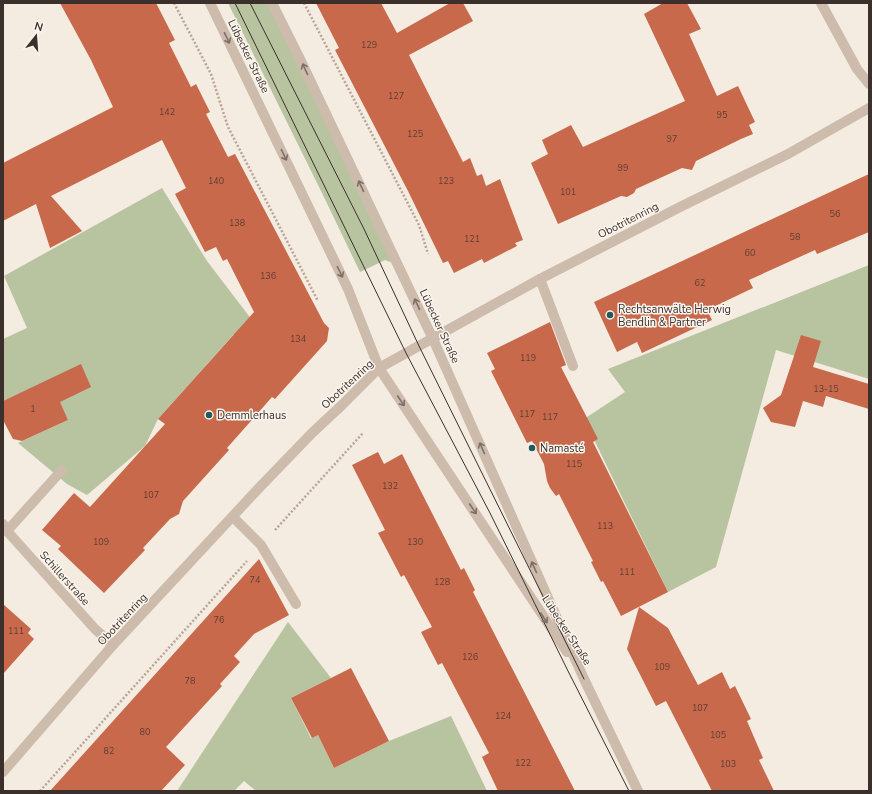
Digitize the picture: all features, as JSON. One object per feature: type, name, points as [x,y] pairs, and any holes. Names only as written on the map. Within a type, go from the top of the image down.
[{"type":"street","name":"Lübecker Straße","points":[[210,3],[348,289],[379,368],[584,679]]},
{"type":"street","name":"Lübecker Straße","points":[[272,3],[433,339],[584,679]]},
{"type":"street","points":[[821,3],[857,68],[869,84]]},
{"type":"street","name":"Obotritenring","points":[[3,772],[113,645],[312,433],[379,368],[540,279],[680,207],[788,154],[869,108]]},
{"type":"street","points":[[540,279],[573,366]]},
{"type":"street","points":[[5,528],[62,470]]},
{"type":"street","points":[[233,517],[261,545],[296,604]]},
{"type":"street","name":"Schillerstraße","points":[[5,528],[95,629],[113,645]]},
{"type":"street","points":[[584,679],[638,791]]},
{"type":"path","points":[[174,3],[211,74],[228,127],[318,301]]},
{"type":"path","points":[[304,3],[420,226],[428,254]]},
{"type":"path","points":[[40,791],[363,433]]},
{"type":"green space","points":[[228,3],[272,3],[398,265],[385,260],[360,272]]},
{"type":"green space","points":[[162,188],[207,261],[275,350],[233,335],[158,419],[145,446],[87,495],[67,484],[18,443],[68,420],[49,380],[3,401],[3,339],[27,328],[4,276]]},
{"type":"green space","points":[[869,265],[869,379],[776,350],[716,567],[668,592],[584,419],[625,392],[608,369]]},
{"type":"green space","points":[[288,622],[331,678],[291,698],[311,738],[318,735],[334,768],[389,741],[451,716],[487,791],[256,791],[244,781],[234,791],[177,791]]},
{"type":"building","points":[[60,3],[156,3],[175,40],[169,43],[191,87],[196,84],[210,112],[206,114],[228,157],[235,154],[324,323],[329,328],[327,341],[275,399],[272,397],[227,448],[229,450],[183,501],[179,514],[170,519],[143,548],[145,550],[104,593],[58,549],[61,546],[42,530],[74,493],[90,507],[165,424],[158,419],[254,312],[227,259],[223,261],[216,247],[205,252],[175,194],[186,188],[162,140],[51,196],[82,231],[50,248],[36,204],[3,221],[3,163],[113,107],[91,60]]},
{"type":"building","points":[[316,3],[381,3],[397,33],[450,3],[463,3],[473,21],[409,55],[463,162],[470,158],[477,176],[482,174],[486,186],[500,179],[523,240],[515,243],[517,246],[484,263],[482,259],[454,273],[448,261],[443,263],[408,191],[335,50],[339,48]]},
{"type":"building","points":[[663,3],[687,3],[701,29],[689,34],[717,96],[738,86],[755,122],[749,125],[753,134],[696,161],[692,170],[682,168],[636,189],[634,193],[627,197],[621,196],[558,224],[531,163],[548,154],[542,140],[571,125],[583,147],[685,101],[644,14]]},
{"type":"building","points":[[869,174],[869,232],[817,254],[815,250],[749,280],[753,288],[707,310],[712,320],[642,353],[637,342],[617,352],[594,302]]},
{"type":"building","points":[[550,322],[566,365],[561,367],[598,439],[593,442],[668,592],[621,616],[603,581],[601,582],[591,562],[593,561],[559,494],[556,496],[550,488],[547,481],[544,464],[532,441],[527,443],[491,371],[495,369],[487,353]]},
{"type":"building","points":[[801,335],[821,341],[813,367],[869,384],[869,409],[826,396],[823,407],[803,401],[795,427],[771,422],[763,408],[781,395]]},
{"type":"building","points":[[81,364],[91,387],[60,402],[68,420],[22,441],[13,439],[3,420],[3,401]]},
{"type":"building","points":[[378,452],[384,464],[402,454],[461,570],[464,568],[475,590],[473,592],[575,791],[498,791],[482,757],[489,753],[442,663],[438,665],[421,632],[432,627],[404,575],[401,577],[378,533],[385,530],[352,465]]},
{"type":"building","points":[[259,559],[289,615],[254,634],[234,656],[240,662],[220,684],[222,686],[166,747],[185,765],[161,791],[50,791]]},
{"type":"building","points":[[3,604],[31,629],[28,633],[34,639],[3,674]]},
{"type":"building","points":[[639,607],[668,628],[698,685],[722,672],[730,689],[735,686],[751,719],[747,721],[763,758],[759,760],[774,791],[712,791],[666,701],[656,706],[627,649]]},
{"type":"building","points":[[351,668],[389,741],[334,768],[318,735],[312,738],[291,698]]},
{"type":"tram line","points":[[235,3],[406,353],[490,513],[629,791]]},
{"type":"tram line","points":[[250,3],[364,229],[419,346],[584,679]]},
{"type":"place","name":"Rechtsanwälte Herwig Bendlin & Partner","points":[[610,315]]},
{"type":"place","name":"Demmlerhaus","points":[[209,415]]},
{"type":"place","name":"Namasté","points":[[532,448]]}]
